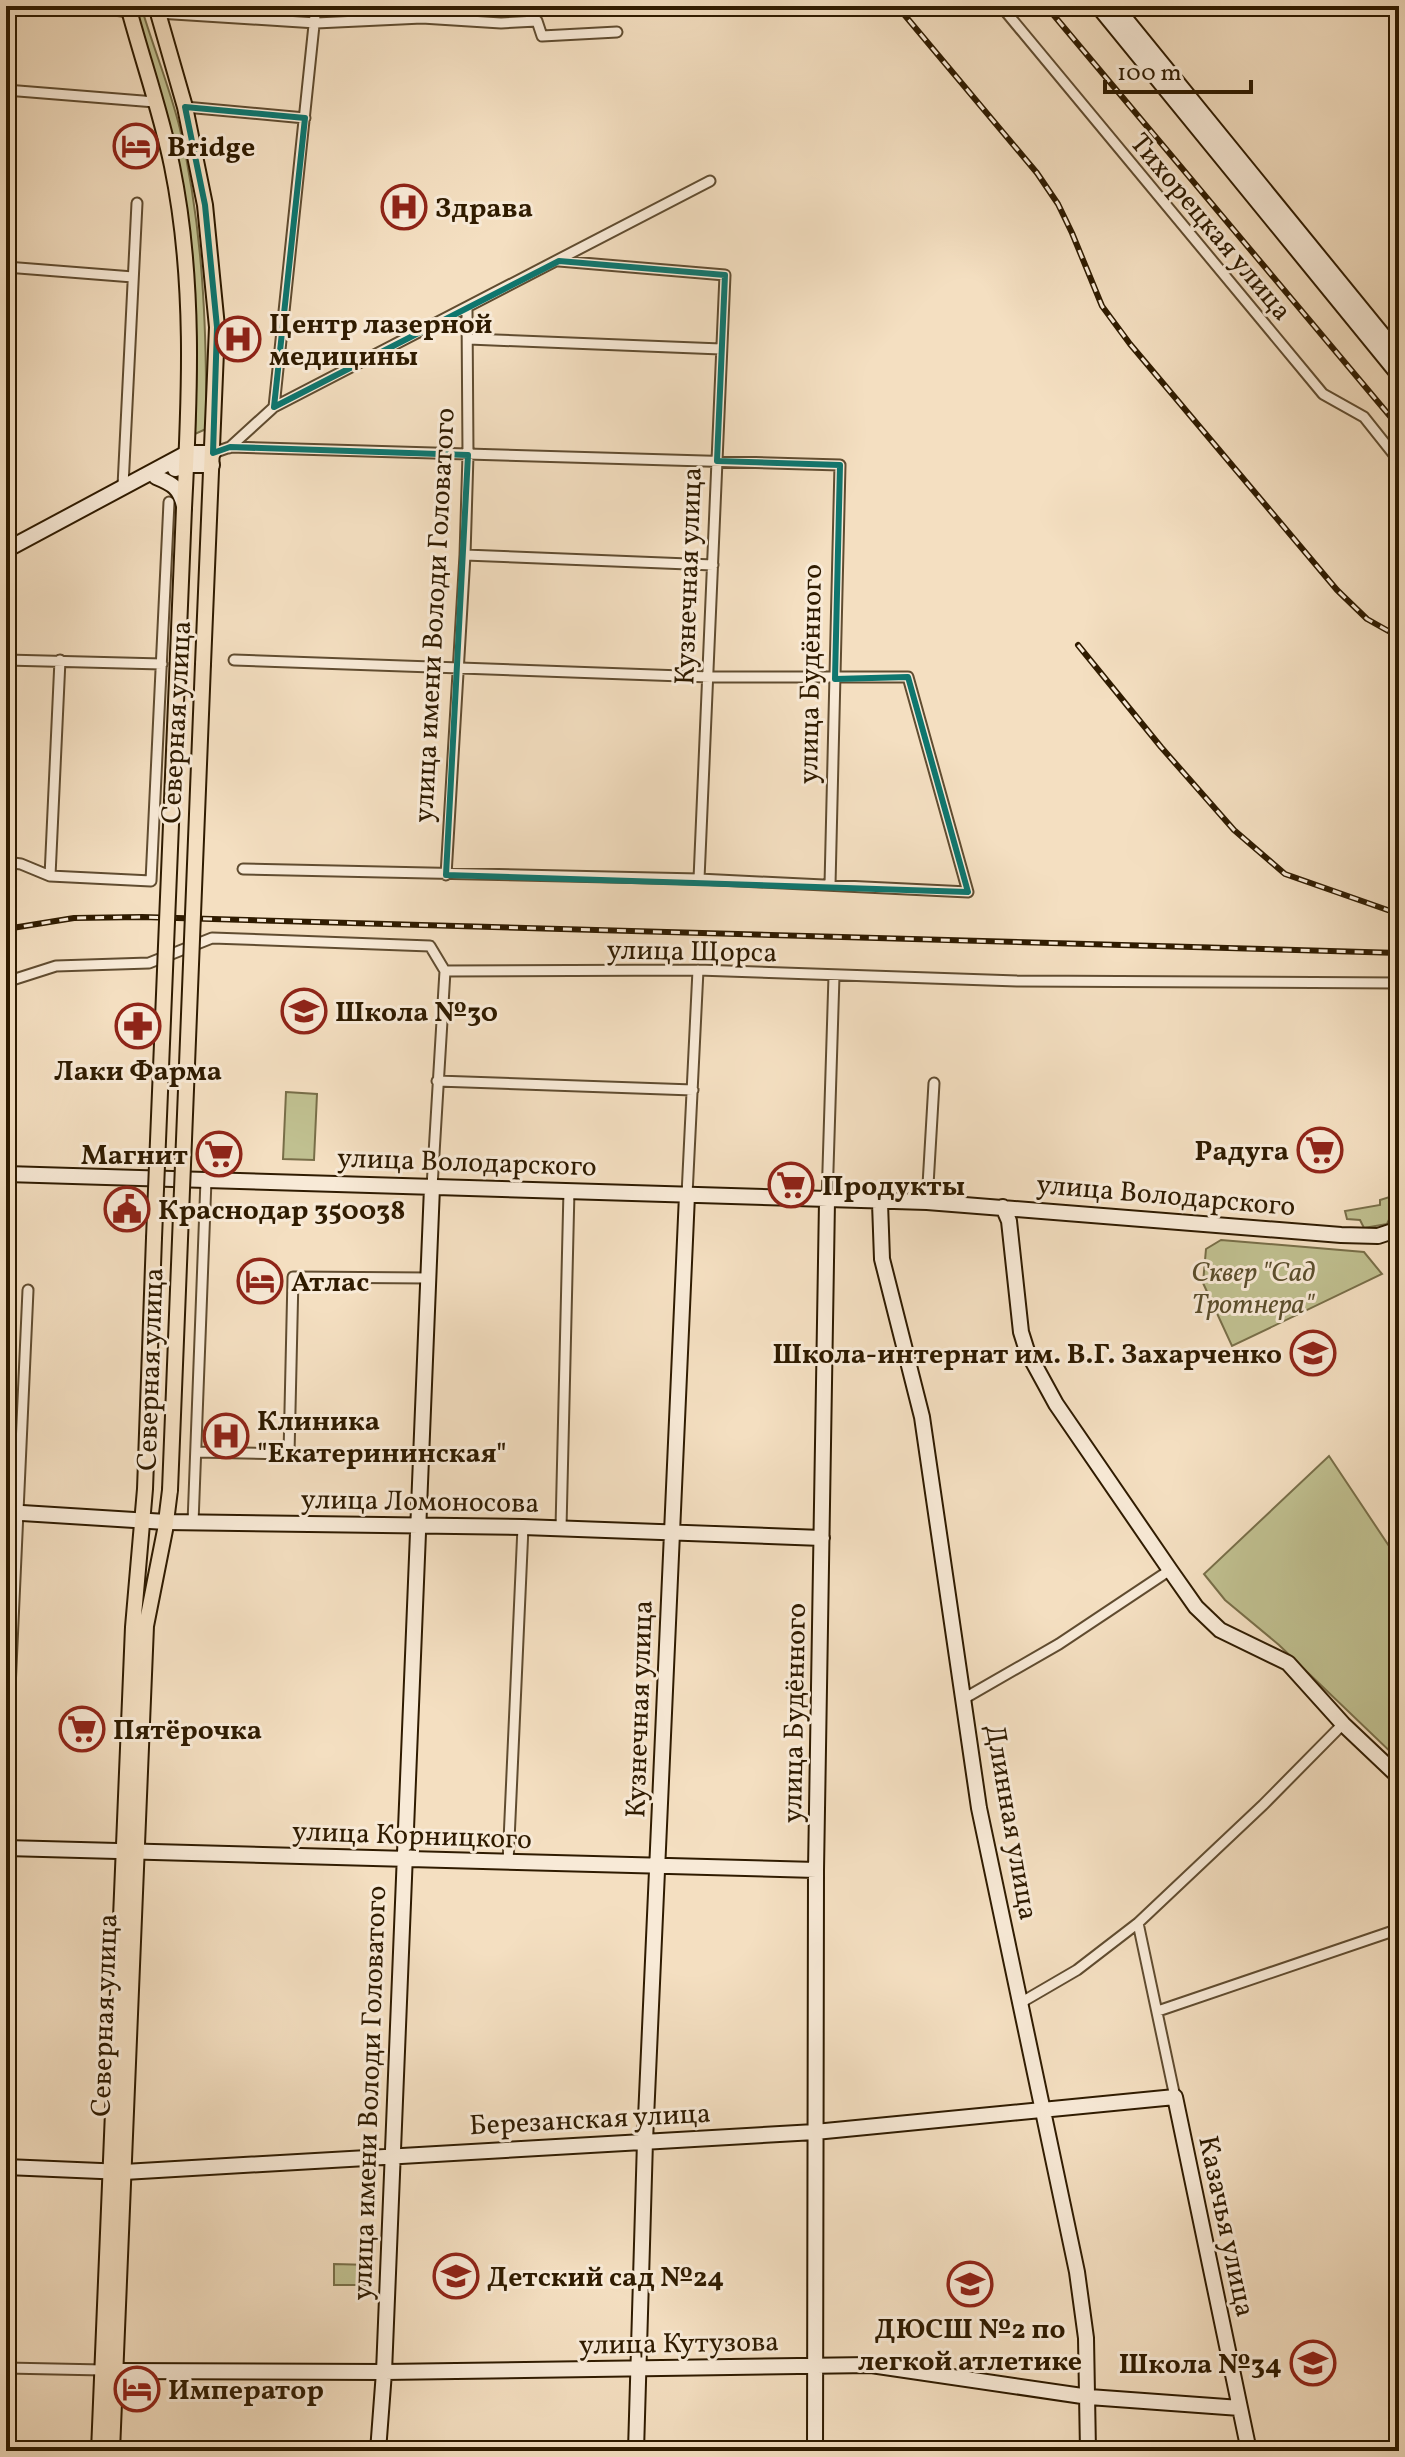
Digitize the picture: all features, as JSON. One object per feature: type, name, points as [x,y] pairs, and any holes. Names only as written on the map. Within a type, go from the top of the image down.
[{"type":"main road","name":"Северная улица","points":[[112,2451],[109,2370],[130,1852],[133,1627],[145,1489],[190,335],[183,239],[172,164],[129,9]]},
{"type":"main road","name":"Северная улица","points":[[130,1852],[146,1626],[170,1490],[217,327],[205,205],[185,107],[157,9]]},
{"type":"main road","name":"Северная улица","points":[[99,2451],[109,2370]]},
{"type":"street","points":[[82,6],[129,9]]},
{"type":"street","points":[[274,407],[316,6]]},
{"type":"street","name":"Тихорецкая улица","points":[[1001,6],[1323,394],[1364,417],[1399,461]]},
{"type":"street","points":[[1098,6],[1399,375]]},
{"type":"street","points":[[1115,6],[1399,355]]},
{"type":"street","points":[[157,9],[316,23],[422,18],[501,23],[537,21],[542,36],[617,32]]},
{"type":"street","points":[[6,90],[155,102]]},
{"type":"street","points":[[185,107],[305,118]]},
{"type":"street","points":[[6,550],[123,486],[187,459],[212,459],[274,407],[710,181]]},
{"type":"street","points":[[123,486],[137,203]]},
{"type":"street","name":"Кузнечная улица","points":[[559,261],[725,275],[699,879]]},
{"type":"street","points":[[6,267],[133,277]]},
{"type":"street","name":"улица имени Володи Головатого","points":[[446,875],[465,555],[467,309]]},
{"type":"street","points":[[469,339],[721,349]]},
{"type":"street","points":[[230,447],[717,461]]},
{"type":"street","points":[[6,560],[187,459]]},
{"type":"street","name":"улица Будённого","points":[[717,461],[840,465],[830,885]]},
{"type":"street","points":[[156,477],[181,492],[184,508]]},
{"type":"street","points":[[6,862],[21,864],[50,876],[151,881],[169,502]]},
{"type":"street","points":[[465,555],[713,565]]},
{"type":"street","points":[[6,660],[162,664]]},
{"type":"street","points":[[50,876],[60,660]]},
{"type":"street","points":[[234,660],[710,677],[908,677],[968,892],[699,879],[243,869]]},
{"type":"street","points":[[6,982],[56,966],[149,963],[212,938],[430,946],[445,971]]},
{"type":"street","name":"Кузнечная улица","points":[[636,2451],[645,2141],[698,970]]},
{"type":"street","name":"улица Щорса","points":[[445,971],[698,970],[1033,981],[1399,983]]},
{"type":"street","name":"улица имени Володи Головатого","points":[[378,2451],[384,2372],[432,1187],[445,971]]},
{"type":"street","name":"улица Будённого","points":[[815,2451],[816,1870],[827,1201],[834,976]]},
{"type":"street","points":[[437,1081],[693,1090]]},
{"type":"street","points":[[927,1202],[934,1083]]},
{"type":"street","name":"улица Володарского","points":[[6,1174],[569,1190],[880,1203],[927,1202],[1341,1235],[1378,1236],[1399,1229]]},
{"type":"street","points":[[193,1523],[206,1180]]},
{"type":"street","points":[[561,1528],[569,1190]]},
{"type":"street","name":"Длинная улица","points":[[880,1203],[882,1259],[922,1417],[986,1848],[1022,2002],[1077,2272],[1086,2338],[1088,2451]]},
{"type":"street","points":[[1003,1207],[1009,1221],[1021,1332],[1027,1351],[1056,1404],[1170,1570],[1196,1607],[1220,1630],[1288,1663],[1343,1724],[1399,1777]]},
{"type":"street","points":[[197,1452],[289,1454],[293,1277],[428,1278]]},
{"type":"street","points":[[9,1711],[12,1512],[28,1290]]},
{"type":"street","name":"улица Ломоносова","points":[[12,1512],[193,1523],[523,1527],[822,1538]]},
{"type":"street","points":[[508,1863],[523,1527]]},
{"type":"street","points":[[965,1698],[1059,1644],[1170,1570]]},
{"type":"street","points":[[1022,2002],[1077,1970],[1138,1923],[1343,1724]]},
{"type":"street","name":"улица Корницкого","points":[[6,1848],[816,1870]]},
{"type":"street","name":"Казачья улица","points":[[1138,1923],[1249,2451]]},
{"type":"street","points":[[1158,2011],[1399,1929]]},
{"type":"street","name":"Березанская улица","points":[[6,2167],[117,2172],[815,2132],[1175,2097]]},
{"type":"street","name":"улица Кутузова","points":[[6,2368],[384,2372],[871,2365],[1089,2397],[1240,2408]]},
{"type":"highlighted area","points":[[185,107],[305,118],[274,407],[559,261],[725,275],[717,461],[840,465],[835,679],[908,677],[968,892],[446,875],[468,455],[230,447],[213,453],[217,327],[205,205]]},
{"type":"green space","points":[[135,6],[141,6],[171,98],[194,203],[202,278],[206,391],[206,429],[195,434],[197,353],[188,229]]},
{"type":"green space","points":[[286,1092],[317,1094],[314,1160],[283,1159]]},
{"type":"green space","points":[[1399,1194],[1399,1211],[1393,1211],[1387,1224],[1364,1228],[1360,1220],[1347,1219],[1345,1211],[1380,1205],[1380,1200]]},
{"type":"green space","name":"Сквер \"Сад Тротнера\"","points":[[1221,1240],[1364,1252],[1382,1274],[1232,1346],[1203,1283],[1206,1249]]},
{"type":"green space","points":[[1329,1456],[1399,1561],[1399,1760],[1279,1645],[1225,1600],[1204,1574]]},
{"type":"green space","points":[[334,2264],[371,2265],[371,2285],[334,2285]]},
{"type":"railway","points":[[897,6],[1037,173],[1058,204],[1102,306],[1130,344],[1337,590],[1367,619],[1399,637]]},
{"type":"railway","points":[[1046,6],[1399,427]]},
{"type":"railway","points":[[1078,645],[1234,830],[1285,874],[1399,914]]},
{"type":"railway","points":[[6,929],[74,918],[142,917],[1399,953]]},
{"type":"place","name":"Bridge","points":[[136,146]]},
{"type":"place","name":"Здрава","points":[[404,207]]},
{"type":"place","name":"Центр лазерной медицины","points":[[238,339]]},
{"type":"place","name":"Школа №30","points":[[304,1011]]},
{"type":"place","name":"Лаки Фарма","points":[[138,1026]]},
{"type":"place","name":"Радуга","points":[[1320,1150]]},
{"type":"place","name":"Магнит","points":[[219,1154]]},
{"type":"place","name":"Продукты","points":[[791,1185]]},
{"type":"place","name":"Краснодар 350038","points":[[127,1209]]},
{"type":"place","name":"Атлас","points":[[260,1281]]},
{"type":"place","name":"Школа-интернат им. В.Г. Захарченко","points":[[1313,1353]]},
{"type":"place","name":"Клиника \"Екатерининская\"","points":[[226,1436]]},
{"type":"place","name":"Пятёрочка","points":[[82,1729]]},
{"type":"place","name":"Детский сад №24","points":[[456,2276]]},
{"type":"place","name":"ДЮСШ №2 по легкой атлетике","points":[[970,2284]]},
{"type":"place","name":"Школа №34","points":[[1313,2363]]},
{"type":"place","name":"Император","points":[[137,2389]]}]
